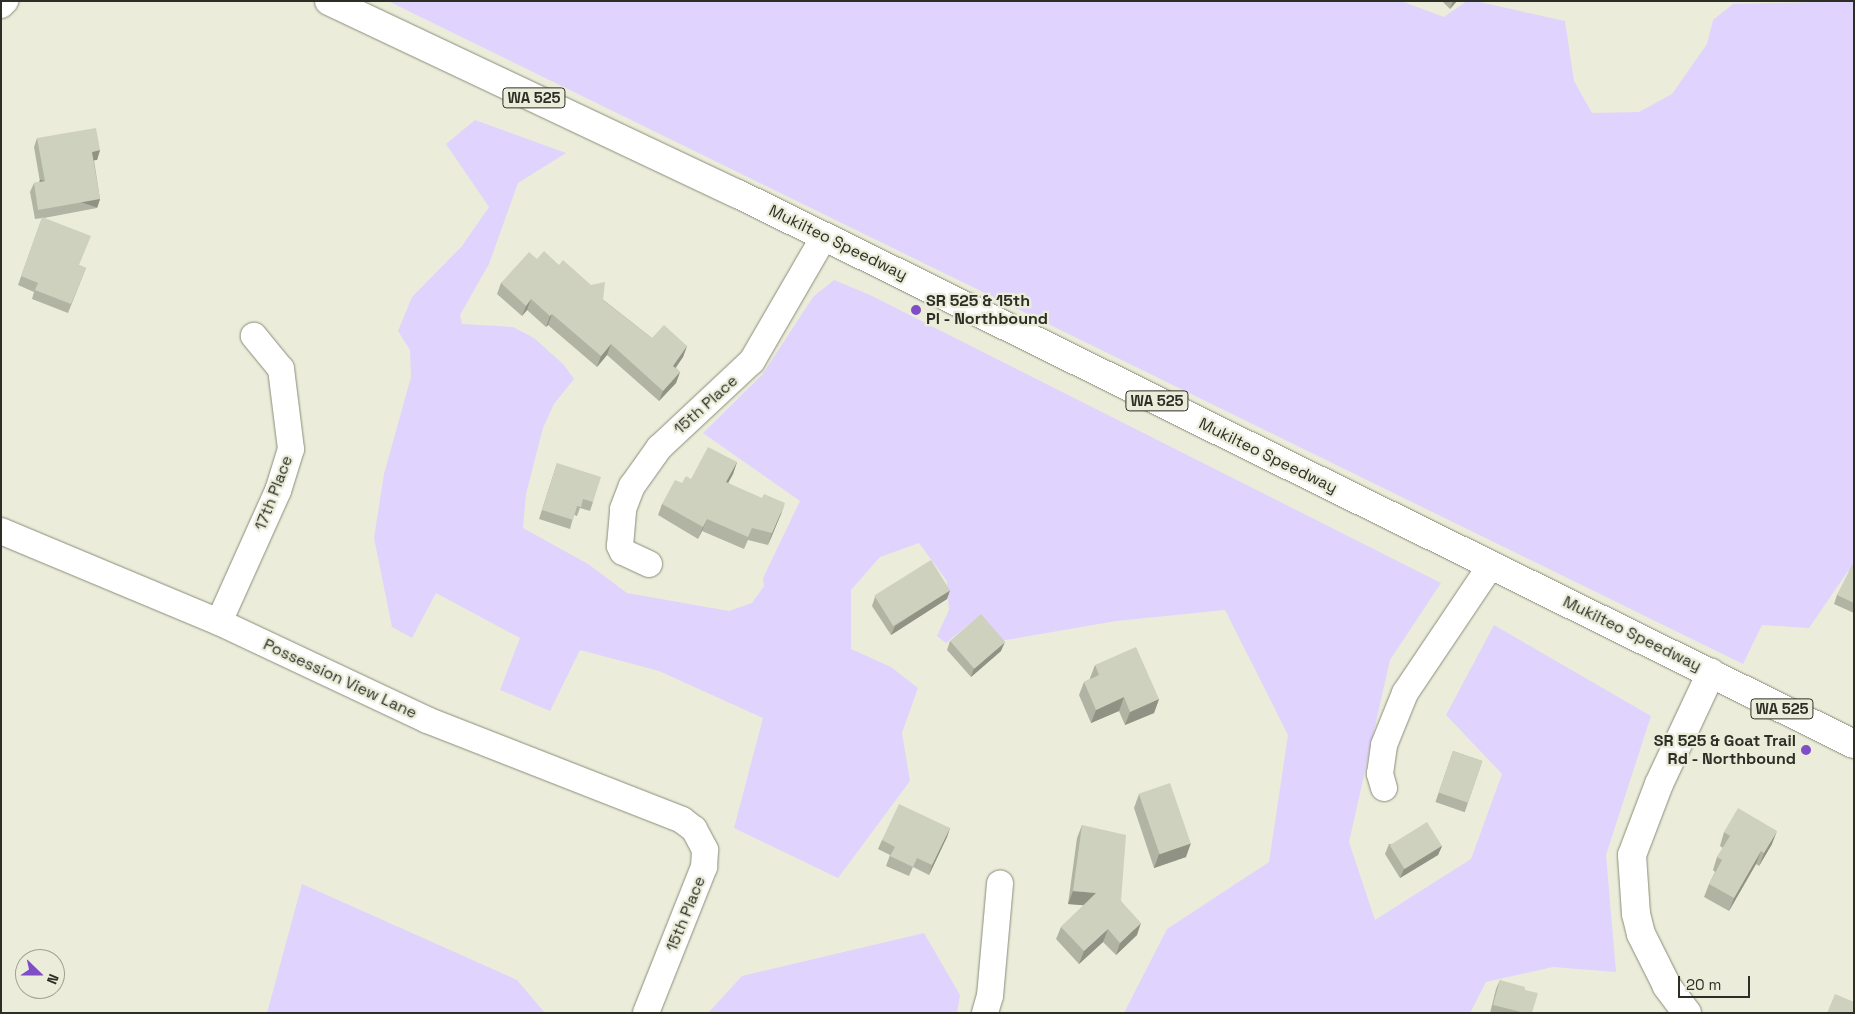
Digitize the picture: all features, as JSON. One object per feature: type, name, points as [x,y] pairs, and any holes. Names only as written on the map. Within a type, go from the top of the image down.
[{"type":"main road","name":"Mukilteo Speedway","points":[[329,1],[824,236],[1854,744]]},
{"type":"main road","points":[[1687,1013],[1667,986],[1641,934],[1636,914],[1632,855],[1659,784],[1711,673]]},
{"type":"street","points":[[1,5],[5,1]]},
{"type":"street","name":"15th Place","points":[[649,564],[623,552],[620,546],[623,509],[632,486],[659,448],[752,361],[824,236]]},
{"type":"street","name":"17th Place","points":[[219,622],[278,491],[291,449],[281,369],[254,336]]},
{"type":"street","name":"Possession View Lane","points":[[1,531],[219,622],[428,720],[682,820]]},
{"type":"street","points":[[1384,788],[1380,774],[1384,745],[1405,693],[1491,565]]},
{"type":"street","name":"15th Place","points":[[646,1013],[704,867],[705,850],[701,838],[682,820]]},
{"type":"street","points":[[985,1013],[1000,884]]},
{"type":"shaded area","points":[[388,1],[1401,1],[1444,17],[1467,1],[1475,1],[1565,21],[1574,81],[1592,113],[1639,112],[1672,94],[1707,44],[1713,20],[1733,4],[1854,1],[1854,574],[1848,571],[1809,628],[1762,625],[1743,664]]},
{"type":"shaded area","points":[[475,120],[566,153],[518,183],[489,264],[460,315],[462,324],[513,327],[534,338],[564,365],[574,379],[554,404],[543,428],[526,494],[523,528],[588,564],[627,593],[729,611],[752,603],[764,586],[763,578],[800,501],[703,433],[762,375],[813,297],[834,280],[870,295],[1441,583],[1390,660],[1349,842],[1375,920],[1471,859],[1502,774],[1446,715],[1494,625],[1651,716],[1606,855],[1616,972],[1553,967],[1486,982],[1470,1013],[1124,1013],[1167,929],[1269,862],[1288,735],[1225,610],[1116,621],[1000,641],[978,617],[946,643],[937,636],[949,610],[947,581],[919,543],[880,557],[851,590],[851,649],[891,667],[918,688],[902,733],[910,781],[838,878],[734,828],[763,718],[659,671],[580,650],[550,711],[500,690],[520,638],[436,593],[412,638],[392,627],[374,538],[384,474],[411,377],[410,350],[398,331],[412,297],[462,246],[489,207],[446,144]]},
{"type":"shaded area","points":[[302,884],[517,980],[545,1013],[267,1013]]},
{"type":"shaded area","points":[[924,933],[960,995],[957,1013],[708,1013],[742,976]]},
{"type":"building","points":[[96,128],[100,150],[92,152],[100,199],[38,210],[34,183],[45,181],[37,138]]},
{"type":"building","points":[[42,217],[91,236],[79,265],[86,268],[71,304],[35,290],[38,283],[21,276]]},
{"type":"building","points":[[544,251],[559,265],[563,260],[591,285],[605,282],[603,300],[652,338],[664,325],[687,346],[673,366],[680,372],[663,391],[611,344],[601,356],[552,314],[550,316],[531,299],[526,306],[501,283],[529,252],[537,259]]},
{"type":"building","points":[[708,447],[737,462],[726,482],[762,498],[764,494],[785,503],[772,533],[752,528],[748,537],[707,519],[703,527],[662,504],[675,480],[682,483],[686,476],[691,479]]},
{"type":"building","points":[[557,463],[601,477],[593,502],[583,499],[581,507],[577,506],[573,520],[542,510]]},
{"type":"building","points":[[931,560],[950,591],[893,626],[874,596]]},
{"type":"building","points":[[1852,565],[1854,566],[1854,603],[1837,595]]},
{"type":"building","points":[[981,614],[1005,642],[974,669],[950,641]]},
{"type":"building","points":[[1136,647],[1159,699],[1130,712],[1124,697],[1096,710],[1084,682],[1099,675],[1095,665]]},
{"type":"building","points":[[1453,751],[1482,761],[1468,803],[1439,793]]},
{"type":"building","points":[[1170,783],[1191,844],[1160,854],[1139,794]]},
{"type":"building","points":[[899,804],[950,828],[932,865],[917,858],[913,867],[890,856],[895,847],[882,840]]},
{"type":"building","points":[[1738,808],[1777,831],[1764,853],[1761,851],[1734,898],[1709,884],[1722,860],[1717,857],[1730,836],[1724,832]]},
{"type":"building","points":[[1427,822],[1442,846],[1405,869],[1390,845]]},
{"type":"building","points":[[1082,825],[1126,835],[1121,901],[1141,923],[1120,943],[1108,929],[1084,951],[1061,927],[1096,893],[1073,891]]},
{"type":"building","points":[[1500,980],[1538,993],[1532,1013],[1493,1005]]},
{"type":"building","points":[[1835,994],[1854,1002],[1854,1013],[1827,1013]]},
{"type":"place","name":"SR 525 & 15th Pl - Northbound","points":[[916,310]]},
{"type":"place","name":"SR 525 & Goat Trail Rd - Northbound","points":[[1806,750]]}]
